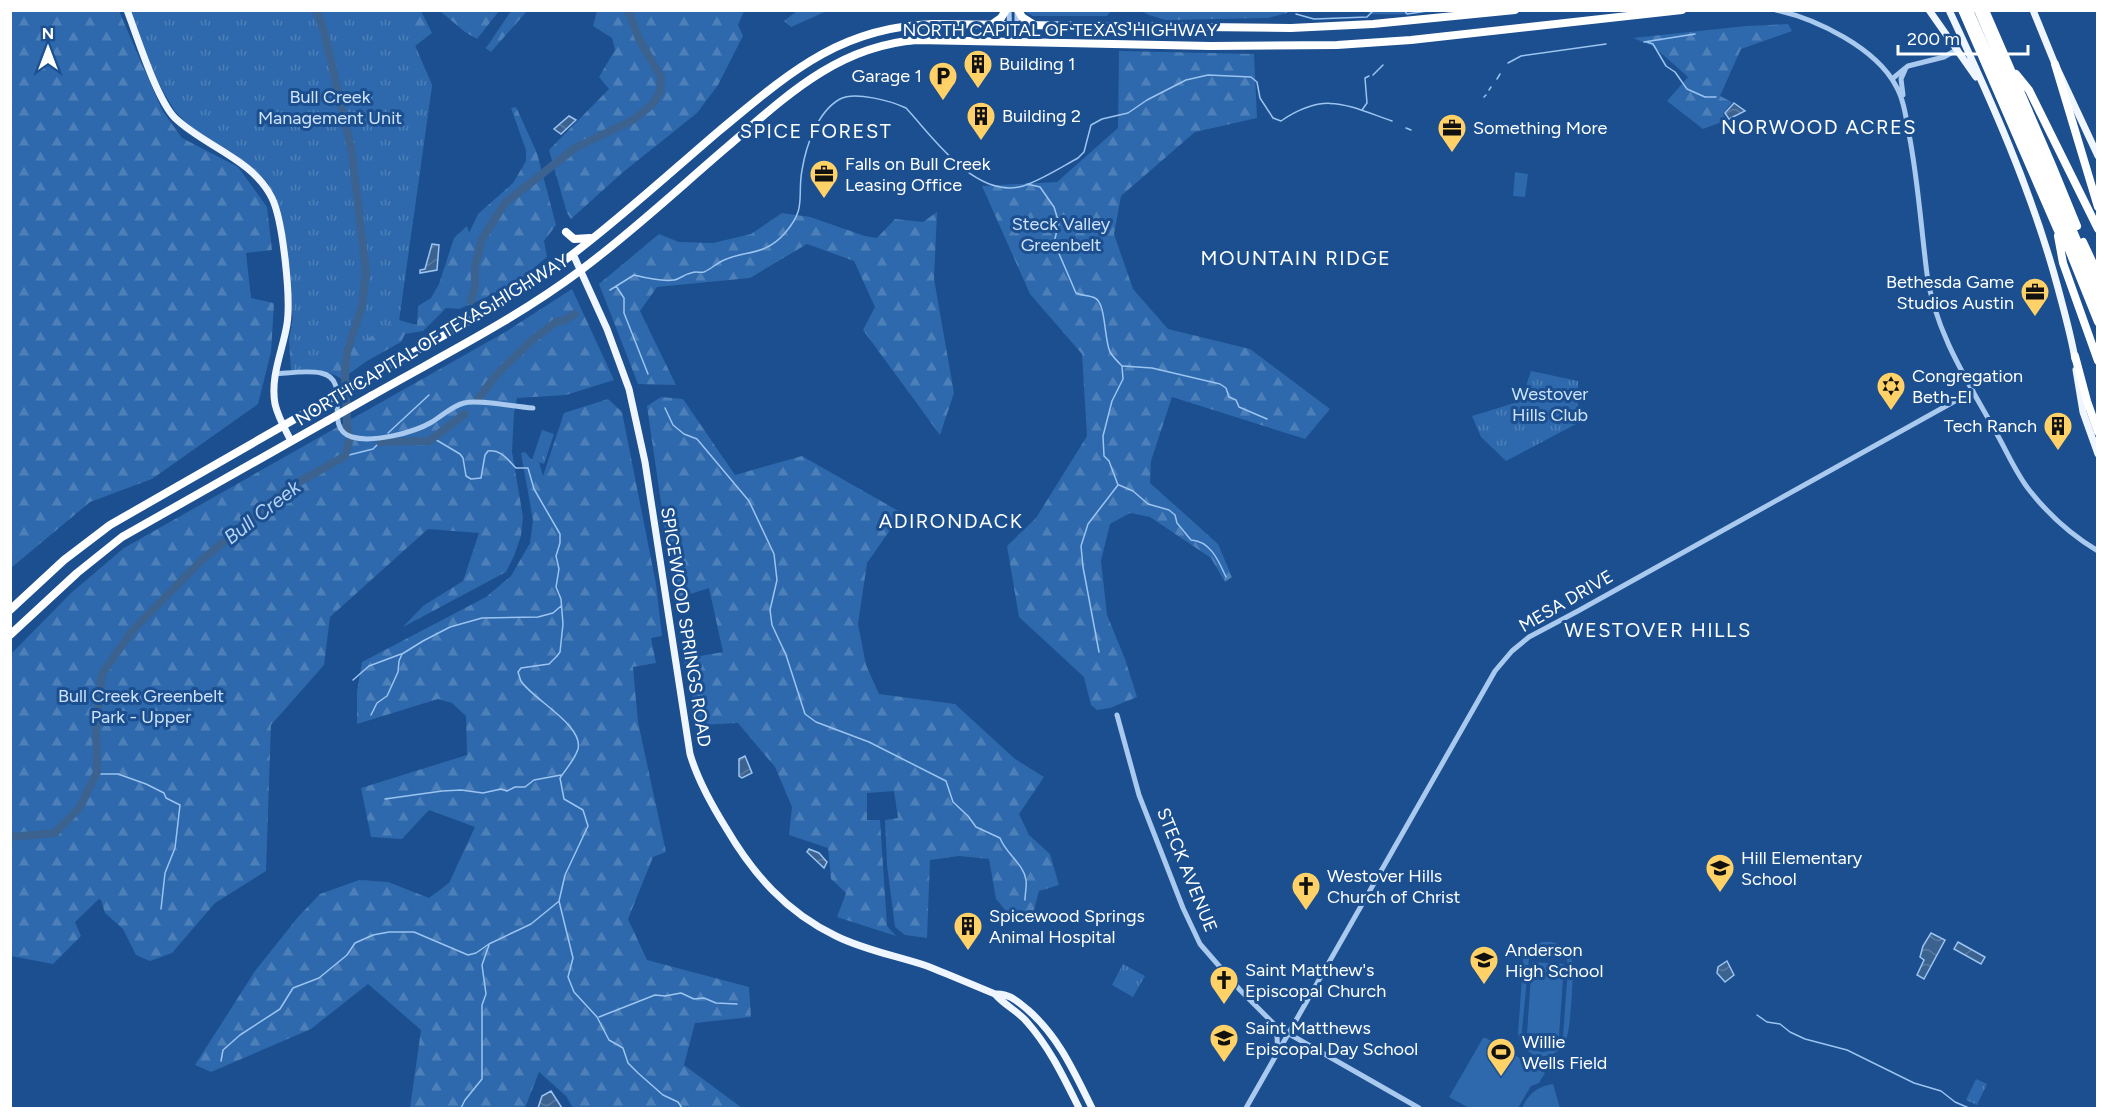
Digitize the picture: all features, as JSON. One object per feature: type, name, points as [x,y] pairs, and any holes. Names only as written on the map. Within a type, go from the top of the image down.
[{"type":"highway","points":[[991,25],[1008,10]]},
{"type":"highway","points":[[1018,10],[1022,16],[1035,25]]},
{"type":"highway","name":"NORTH CAPITAL OF TEXAS HIGHWAY","points":[[10,610],[64,560],[110,525],[510,297],[573,254],[762,96],[816,56],[848,41],[891,27],[933,24],[1302,28],[1373,24],[1515,10]]},
{"type":"highway","name":"NORTH CAPITAL OF TEXAS HIGHWAY","points":[[10,635],[77,573],[122,537],[533,303],[581,270],[647,216],[796,87],[833,64],[867,51],[902,42],[1210,46],[1337,45],[1682,10]]},
{"type":"highway","points":[[1962,10],[2058,231],[2069,250],[2097,322]]},
{"type":"highway","points":[[1969,10],[2097,304]]},
{"type":"highway","points":[[1978,10],[2097,289]]},
{"type":"highway","points":[[1985,10],[2097,274]]},
{"type":"highway","points":[[2055,64],[2097,207]]},
{"type":"highway","points":[[2009,66],[2029,90],[2097,229]]},
{"type":"highway","points":[[2058,231],[2062,263],[2097,362]]},
{"type":"highway","points":[[566,232],[570,237],[579,240],[594,237]]},
{"type":"highway","points":[[2074,356],[2097,432]]},
{"type":"main road","points":[[127,10],[168,110],[181,123],[247,169],[272,197],[282,239],[289,313],[275,374],[275,403],[291,441]]},
{"type":"main road","points":[[1929,10],[1958,49],[1986,94]]},
{"type":"main road","points":[[1949,10],[1980,76],[2034,207],[2053,266],[2074,356],[2083,412],[2097,454]]},
{"type":"main road","points":[[2033,10],[2097,156]]},
{"type":"main road","name":"SPICEWOOD SPRINGS ROAD","points":[[573,254],[619,359],[629,390],[645,462],[688,740],[694,768],[714,808],[751,867],[773,893],[804,917],[843,939],[926,966],[995,994],[1006,994],[1026,1008],[1044,1024],[1063,1050],[1092,1108]]},
{"type":"main road","name":"SPICEWOOD SPRINGS ROAD","points":[[995,994],[1027,1022],[1048,1050],[1078,1108]]},
{"type":"main road","points":[[1048,1050],[1054,1048],[1063,1050]]},
{"type":"street","points":[[1008,10],[1013,25],[1013,42]]},
{"type":"street","points":[[1013,25],[1018,10]]},
{"type":"street","points":[[1776,10],[1808,19],[1875,58],[1892,79],[1903,102]]},
{"type":"street","points":[[1892,79],[1908,66],[1944,57],[1958,49]]},
{"type":"street","points":[[1908,66],[1901,79],[1903,102],[1912,149],[1928,277],[1933,301],[1948,344],[2028,489],[2051,516],[2080,541],[2097,551]]},
{"type":"street","points":[[275,374],[317,373],[330,377],[337,388],[337,421],[341,431],[358,438],[370,439],[412,431],[466,402],[532,408]]},
{"type":"street","name":"MESA DRIVE","points":[[1246,1108],[1451,745],[1495,671],[1512,651],[1543,629],[1974,391]]},
{"type":"street","name":"STECK AVENUE","points":[[1117,715],[1140,795],[1192,930],[1212,959],[1273,1023],[1288,1035],[1419,1108]]},
{"type":"street","points":[[1273,1023],[1278,1040],[1278,1054]]},
{"type":"green space","points":[[11,10],[119,11],[162,110],[182,138],[238,167],[267,207],[272,250],[246,253],[251,298],[274,303],[271,352],[258,404],[152,479],[90,502],[11,568]]},
{"type":"green space","points":[[1288,10],[1287,13],[1268,18],[1166,20],[1141,11]]},
{"type":"green space","name":"Bull Creek Management Unit","points":[[131,11],[421,11],[432,33],[415,46],[432,85],[399,320],[417,325],[418,306],[431,298],[439,284],[454,238],[467,226],[469,233],[478,214],[513,183],[526,161],[526,150],[511,108],[516,107],[537,153],[556,225],[544,241],[547,257],[523,277],[485,298],[459,309],[446,308],[423,331],[405,334],[401,342],[367,361],[342,379],[324,372],[291,371],[289,339],[293,318],[286,248],[277,199],[267,182],[255,170],[190,126],[174,110],[148,56]]},
{"type":"green space","name":"Bull Creek Management Unit","points":[[131,11],[400,11],[432,85],[399,320],[314,370],[293,370],[290,273],[283,220],[277,199],[268,182],[252,166],[200,133],[180,116],[170,103],[154,73]]},
{"type":"green space","points":[[440,11],[499,11],[477,39]]},
{"type":"green space","points":[[511,11],[527,11],[491,52],[486,48]]},
{"type":"green space","points":[[597,11],[744,11],[738,25],[743,36],[718,85],[697,113],[622,173],[571,219],[567,213],[549,150],[609,89],[599,77],[615,50],[612,38],[593,26]]},
{"type":"green space","points":[[797,11],[827,11],[791,27],[784,21]]},
{"type":"green space","points":[[1023,11],[1111,11],[1107,16],[1033,16]]},
{"type":"green space","points":[[1367,11],[1419,11],[1419,13],[1370,14]]},
{"type":"green space","points":[[1788,24],[1792,31],[1741,49],[1720,96],[1732,102],[1723,114],[1727,120],[1703,129],[1667,101],[1688,77],[1653,46],[1633,38],[1746,26]]},
{"type":"green space","name":"Steck Valley Greenbelt","points":[[1119,51],[1254,54],[1257,118],[1195,132],[1121,196],[1114,234],[1133,289],[1168,329],[1250,349],[1330,409],[1305,439],[1172,397],[1151,461],[1150,483],[1218,544],[1232,577],[1225,582],[1211,558],[1150,517],[1130,513],[1110,524],[1101,561],[1107,615],[1137,697],[1110,708],[1097,710],[1091,705],[1084,677],[1019,617],[1007,546],[1036,518],[1087,436],[1082,354],[1030,294],[982,186],[1057,182],[1118,128]]},
{"type":"green space","points":[[1515,172],[1528,174],[1525,197],[1513,196]]},
{"type":"green space","points":[[937,212],[934,279],[954,393],[940,435],[863,330],[875,307],[854,261],[807,244],[750,278],[657,287],[640,311],[676,385],[638,384],[599,284],[659,234],[679,242],[713,243],[751,234],[782,213],[810,217],[877,238],[895,219],[923,222]]},
{"type":"green space","name":"Bull Creek Greenbelt Park - Upper","points":[[572,289],[614,380],[566,395],[517,398],[512,452],[523,517],[521,536],[506,572],[403,627],[423,606],[463,581],[479,533],[428,529],[330,617],[324,665],[271,725],[266,871],[215,903],[172,953],[150,961],[136,955],[123,929],[105,913],[99,899],[75,922],[81,936],[53,964],[11,956],[11,654],[71,593],[124,548],[507,331]]},
{"type":"green space","name":"Westover Hills Club","points":[[1531,371],[1578,381],[1578,423],[1506,461],[1481,437],[1472,416],[1521,401]]},
{"type":"green space","points":[[661,397],[683,399],[735,475],[802,456],[902,513],[867,563],[858,624],[866,665],[879,694],[955,704],[1015,759],[1044,777],[1019,814],[1029,835],[1050,854],[1059,885],[1039,891],[1034,910],[1043,924],[1016,923],[996,899],[989,859],[959,856],[930,860],[927,938],[905,935],[895,927],[887,865],[885,820],[898,818],[894,791],[867,793],[867,820],[880,820],[887,926],[896,936],[837,917],[846,893],[831,879],[828,848],[789,835],[792,807],[775,767],[738,723],[700,725],[683,659],[723,652],[709,588],[675,599],[647,406]]},
{"type":"green space","points":[[608,399],[622,412],[656,584],[662,636],[651,638],[656,663],[633,667],[638,722],[666,852],[653,857],[628,919],[647,960],[749,987],[751,1017],[695,1023],[684,1065],[742,1108],[573,1108],[566,1096],[539,1072],[525,1108],[410,1108],[421,1030],[368,984],[311,1029],[211,1072],[195,1065],[255,971],[298,917],[320,894],[359,880],[388,882],[429,898],[449,883],[475,827],[429,810],[402,839],[371,837],[361,788],[467,755],[466,716],[452,703],[438,699],[357,724],[357,691],[362,662],[486,597],[511,576],[530,543],[533,520],[521,453],[525,452],[532,460],[539,462],[543,476],[564,413]]},
{"type":"green space","points":[[542,430],[554,434],[544,464],[532,460]]},
{"type":"green space","points":[[1542,942],[1553,942],[1566,949],[1573,964],[1568,1034],[1564,1045],[1557,1052],[1549,1055],[1539,1056],[1528,1051],[1518,1033],[1524,950]],"holes":[[[1553,946],[1563,953],[1568,963],[1563,1036],[1555,1048],[1541,1052],[1527,1044],[1522,1030],[1529,958],[1537,948]]]},
{"type":"green space","points":[[1532,962],[1564,964],[1559,1036],[1527,1033]]},
{"type":"green space","points":[[1123,964],[1145,976],[1133,997],[1112,985]]},
{"type":"green space","name":"Willie Wells Field","points":[[1483,1038],[1545,1073],[1539,1083],[1531,1086],[1518,1108],[1469,1108],[1449,1097]]},
{"type":"green space","points":[[1976,1079],[1987,1084],[1977,1105],[1966,1100]]},
{"type":"green space","points":[[1553,1084],[1560,1108],[1522,1108],[1534,1092]]},
{"type":"water","points":[[1734,103],[1745,111],[1729,119],[1725,113]]},
{"type":"water","points":[[569,116],[576,120],[561,134],[554,129]]},
{"type":"water","points":[[432,244],[439,245],[437,270],[420,273],[420,270],[425,269]]},
{"type":"water","points":[[745,756],[752,773],[742,778],[739,776],[739,759]]},
{"type":"water","points":[[809,849],[819,853],[827,862],[824,868],[807,852]]},
{"type":"water","points":[[1931,933],[1945,940],[1924,979],[1917,975],[1924,960],[1920,957],[1923,946]]},
{"type":"water","points":[[1958,942],[1985,957],[1981,964],[1954,949]]},
{"type":"water","points":[[1727,961],[1734,975],[1725,982],[1717,973],[1718,967]]},
{"type":"water","points":[[551,1091],[562,1108],[538,1108],[542,1096]]},
{"type":"waterway","name":"Bull Creek","points":[[10,837],[55,833],[80,807],[97,772],[96,729],[102,674],[132,631],[202,560],[287,489],[345,456],[350,438],[347,425],[345,372],[347,352],[362,306],[366,272],[352,153],[324,31],[316,10]]},
{"type":"waterway","points":[[471,301],[475,287],[475,267],[482,239],[505,203],[575,148],[633,120],[653,104],[660,92],[661,77],[639,39],[628,10]]},
{"type":"waterway","points":[[1296,14],[1314,19],[1367,17],[1374,10]]},
{"type":"waterway","points":[[1404,10],[1407,14],[1435,10]]},
{"type":"waterway","points":[[1644,42],[1695,34]]},
{"type":"waterway","points":[[1647,42],[1653,44],[1666,66],[1675,72],[1687,89],[1705,97],[1716,97]]},
{"type":"waterway","points":[[1508,63],[1521,56],[1606,44]]},
{"type":"waterway","points":[[1373,75],[1383,65]]},
{"type":"waterway","points":[[1497,79],[1500,74]]},
{"type":"waterway","points":[[610,290],[634,275],[669,280],[693,272],[704,272],[724,260],[763,249],[778,240],[792,224],[799,209],[802,170],[814,130],[825,112],[840,99],[847,97],[873,98],[906,108],[955,162],[986,183],[1002,187],[1026,185],[1078,158],[1084,152],[1091,125],[1102,119],[1128,113],[1147,100],[1186,80],[1208,75],[1251,77],[1257,82],[1260,98],[1273,118],[1281,121],[1310,106],[1323,104],[1348,106],[1392,121]]},
{"type":"waterway","points":[[1362,110],[1367,103],[1365,78],[1369,76]]},
{"type":"waterway","points":[[1455,126],[1457,122]]},
{"type":"waterway","points":[[1406,128],[1411,130]]},
{"type":"waterway","points":[[1447,135],[1451,132]]},
{"type":"waterway","points":[[1027,184],[1040,187],[1054,207],[1059,223],[1054,242],[1076,293],[1093,297],[1099,301],[1110,352],[1122,366],[1123,379],[1112,401],[1103,436],[1104,456],[1109,461],[1118,485],[1088,524],[1081,546],[1099,652]]},
{"type":"waterway","points":[[616,286],[624,298],[624,313],[648,374]]},
{"type":"waterway","points":[[478,399],[497,374],[532,340],[556,322],[575,314]]},
{"type":"waterway","points":[[1123,366],[1152,368],[1220,384],[1226,388],[1229,397],[1236,400],[1239,407],[1267,419]]},
{"type":"waterway","points":[[388,433],[429,395]]},
{"type":"waterway","points":[[665,408],[673,425],[684,434],[697,439],[749,501],[774,554],[777,580],[770,610],[772,625],[786,655],[805,714],[816,722],[869,742],[946,781],[953,802],[976,827],[1000,838],[1022,869],[1026,882],[1025,900]]},
{"type":"waterway","points":[[380,442],[429,441],[465,414]]},
{"type":"waterway","points":[[433,438],[460,454],[463,458],[466,476],[471,479],[481,478],[485,455],[488,451],[500,453],[516,468],[528,468],[534,489],[560,534],[556,556],[559,569],[556,587],[561,599],[563,624],[560,652],[549,664],[521,668],[518,672],[527,688],[566,722],[578,740],[577,753],[560,778],[564,799],[583,810],[588,826],[565,875],[559,901],[573,958],[568,977],[574,992],[597,1017],[609,1040],[623,1048],[628,1063],[663,1095],[678,1102],[682,1108]]},
{"type":"waterway","points":[[345,456],[373,449],[380,442]]},
{"type":"waterway","points":[[1119,485],[1133,491],[1148,504],[1169,510],[1175,515],[1177,523],[1191,540],[1198,541],[1209,548],[1226,577]]},
{"type":"waterway","points":[[371,715],[377,703],[387,696],[398,672],[402,654],[423,641],[450,627],[482,618],[538,617],[553,613],[561,606]]},
{"type":"waterway","points":[[353,680],[369,666],[401,654]]},
{"type":"waterway","points":[[96,774],[118,774],[146,784],[164,793],[166,798],[180,805],[175,848],[165,873],[161,909]]},
{"type":"waterway","points":[[385,799],[442,791],[461,790],[483,793],[501,789],[507,791],[515,787],[525,787],[534,780],[561,775]]},
{"type":"waterway","points":[[221,1061],[223,1050],[240,1035],[280,1009],[293,988],[319,978],[347,955],[355,943],[373,935],[389,932],[414,932],[468,955],[531,924],[558,902]]},
{"type":"waterway","points":[[461,1108],[482,1079],[482,1005],[486,994],[482,965],[489,945]]},
{"type":"waterway","points":[[599,1017],[655,995],[681,993],[694,999],[704,998],[716,1003],[737,1004]]},
{"type":"waterway","points":[[1757,1015],[1767,1022],[1780,1024],[1805,1039],[1847,1050],[1914,1083],[1941,1091],[1955,1102],[1969,1108]]},
{"type":"place","name":"Building 1","points":[[978,90]]},
{"type":"place","name":"Garage 1","points":[[943,102]]},
{"type":"place","name":"Building 2","points":[[981,142]]},
{"type":"place","name":"Something More","points":[[1452,154]]},
{"type":"place","name":"Falls on Bull Creek Leasing Office","points":[[824,200]]},
{"type":"place","name":"Bethesda Game Studios Austin","points":[[2035,318]]},
{"type":"place","name":"Congregation Beth-El","points":[[1891,412]]},
{"type":"place","name":"Tech Ranch","points":[[2058,452]]},
{"type":"place","name":"Hill Elementary School","points":[[1720,894]]},
{"type":"place","name":"Westover Hills Church of Christ","points":[[1306,912]]},
{"type":"place","name":"Spicewood Springs Animal Hospital","points":[[968,952]]},
{"type":"place","name":"Anderson High School","points":[[1484,986]]},
{"type":"place","name":"Saint Matthew's Episcopal Church","points":[[1224,1006]]},
{"type":"place","name":"Saint Matthews Episcopal Day School","points":[[1224,1064]]},
{"type":"place","name":"Willie Wells Field","points":[[1501,1078]]},
{"type":"district","name":"NORWOOD ACRES","points":[[1819,127]]},
{"type":"district","name":"SPICE FOREST","points":[[816,131]]},
{"type":"district","name":"MOUNTAIN RIDGE","points":[[1296,258]]},
{"type":"district","name":"ADIRONDACK","points":[[951,521]]},
{"type":"district","name":"WESTOVER HILLS","points":[[1658,630]]}]
